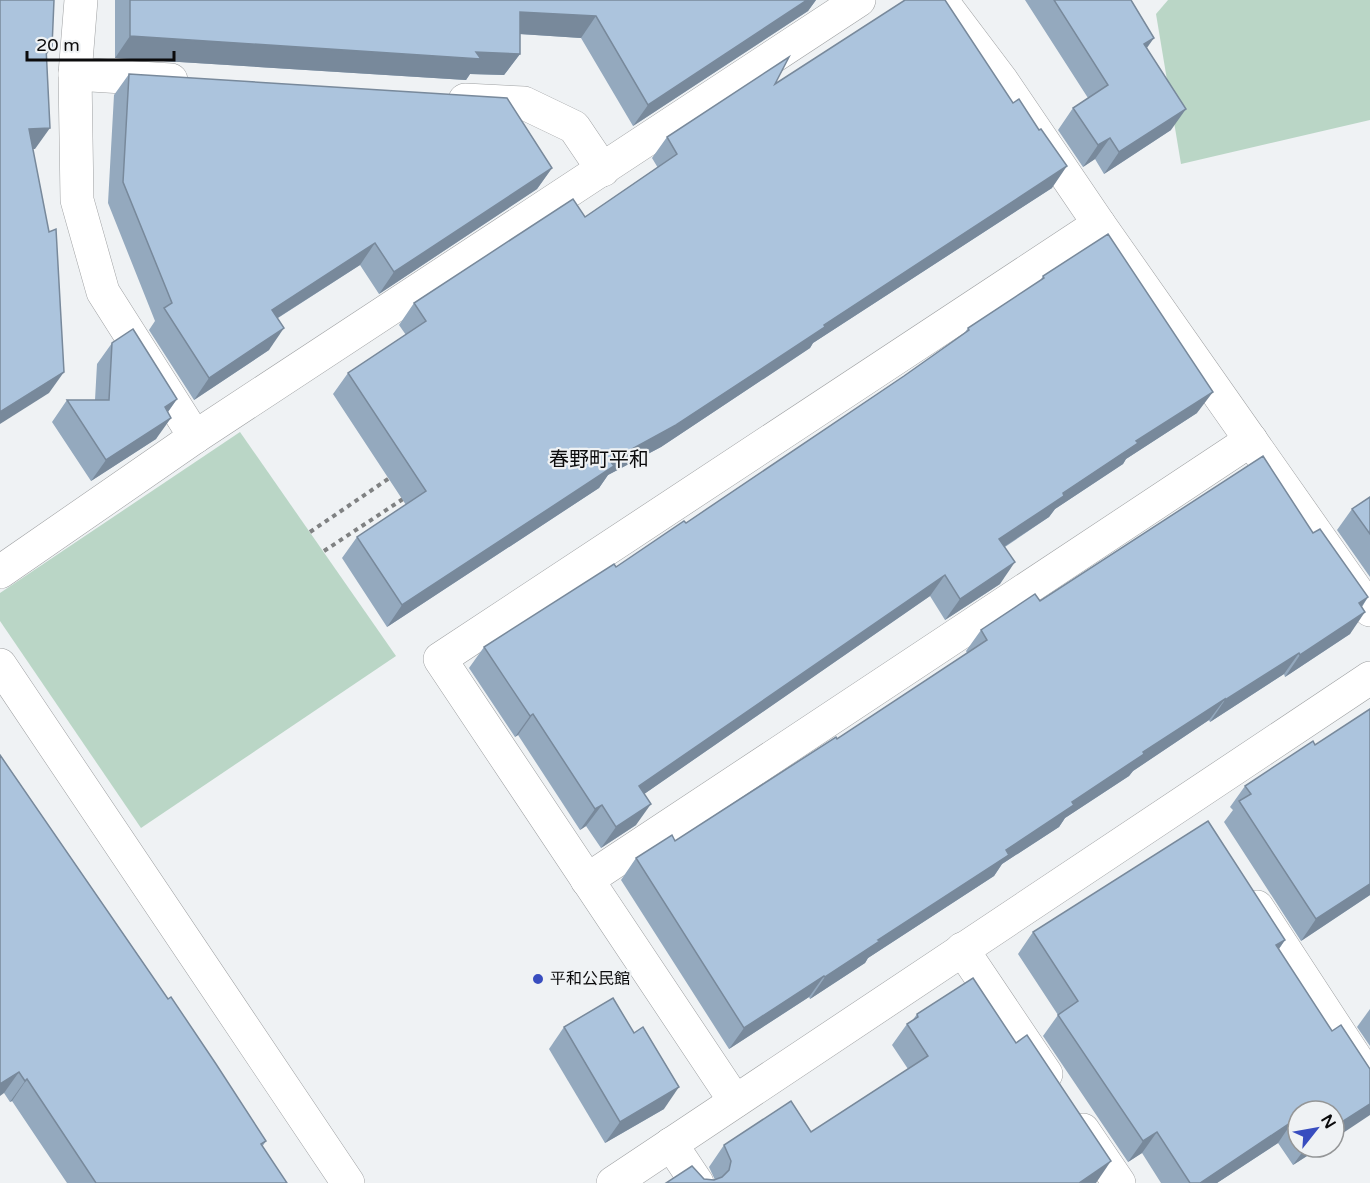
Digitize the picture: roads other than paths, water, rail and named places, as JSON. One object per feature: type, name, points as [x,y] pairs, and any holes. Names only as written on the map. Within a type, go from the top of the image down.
[{"type":"street","points":[[81,0],[75,74],[77,200],[103,292],[195,437]]},
{"type":"street","points":[[0,572],[195,437],[860,0]]},
{"type":"street","points":[[941,0],[1002,81],[1099,224],[1370,610]]},
{"type":"street","points":[[75,74],[205,82]]},
{"type":"street","points":[[441,98],[524,104],[574,127],[603,170]]},
{"type":"street","points":[[735,1101],[440,659],[1099,224]]},
{"type":"street","points":[[587,880],[1251,440]]},
{"type":"street","points":[[0,665],[348,1183]]},
{"type":"street","points":[[613,1183],[1370,678]]},
{"type":"street","points":[[1187,800],[1206,830]]},
{"type":"street","points":[[1239,880],[1370,1080]]},
{"type":"street","points":[[962,949],[1119,1183]]},
{"type":"street","points":[[671,1144],[697,1183]]},
{"type":"place","name":"平和公民館","points":[[538,979]]},
{"type":"district","name":"春野町平和","points":[[599,460]]}]
